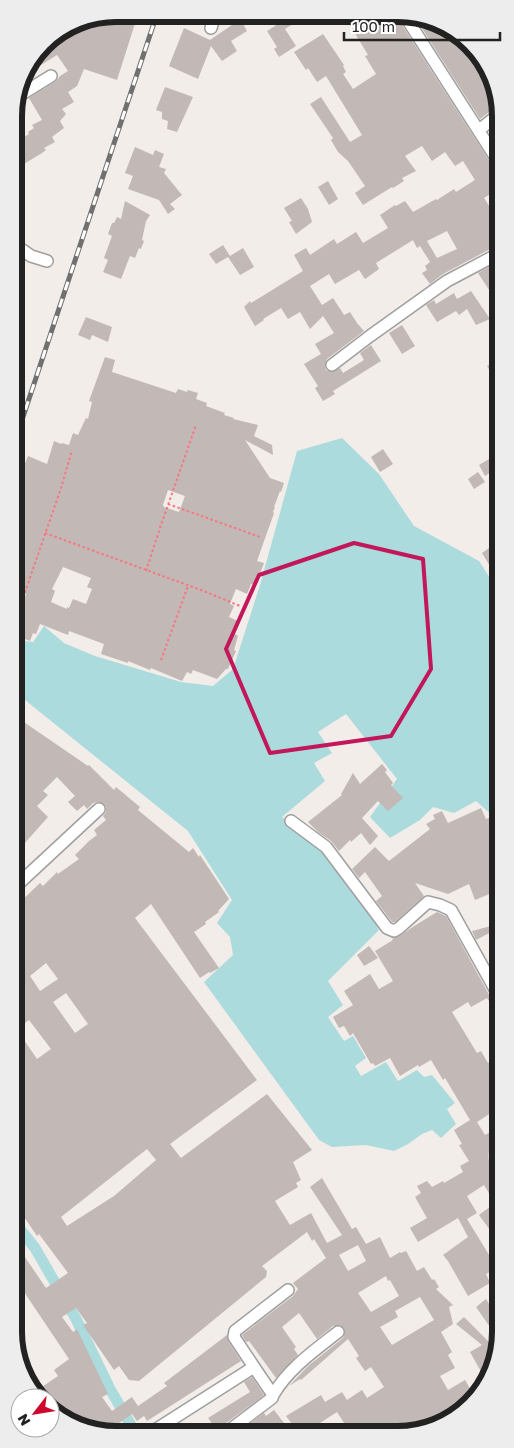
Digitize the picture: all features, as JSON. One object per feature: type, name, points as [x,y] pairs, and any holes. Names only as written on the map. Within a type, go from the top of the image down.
[{"type":"street","points":[[211,28],[213,23]]},
{"type":"street","points":[[410,23],[492,151]]},
{"type":"street","points":[[26,91],[51,76]]},
{"type":"street","points":[[479,130],[492,120]]},
{"type":"street","points":[[23,250],[31,256],[47,262]]},
{"type":"street","points":[[332,365],[447,280],[492,257]]},
{"type":"street","points":[[22,880],[99,809]]},
{"type":"street","points":[[291,821],[326,847],[387,928],[394,931],[399,928],[428,902],[450,910],[491,983]]},
{"type":"street","points":[[273,1394],[233,1334],[288,1290]]},
{"type":"street","points":[[235,1426],[272,1398],[280,1383],[314,1351],[338,1332]]},
{"type":"street","points":[[161,1426],[254,1367]]},
{"type":"path","points":[[146,571],[196,425]]},
{"type":"path","points":[[23,599],[72,450]]},
{"type":"path","points":[[168,504],[260,537]]},
{"type":"path","points":[[45,534],[201,590],[240,606]]},
{"type":"path","points":[[161,660],[188,586]]},
{"type":"highlighted area","points":[[354,543],[423,559],[431,669],[391,736],[270,753],[226,649],[259,575]]},
{"type":"water","points":[[342,438],[379,474],[414,526],[479,561],[492,581],[491,815],[476,801],[454,813],[433,807],[420,820],[390,838],[370,817],[397,779],[346,714],[318,732],[332,753],[314,763],[325,781],[282,817],[332,860],[364,902],[379,930],[328,981],[343,1005],[328,1017],[344,1041],[353,1036],[366,1058],[355,1066],[361,1076],[386,1062],[398,1081],[417,1070],[424,1077],[432,1075],[455,1103],[447,1109],[456,1124],[441,1138],[432,1130],[394,1151],[366,1145],[332,1147],[319,1140],[204,982],[233,955],[230,937],[217,923],[232,900],[188,831],[23,698],[23,641],[33,642],[44,626],[64,643],[95,656],[181,682],[213,686],[233,669],[260,585],[297,451]]},
{"type":"building","points":[[281,22],[292,22],[293,24],[285,29],[296,46],[279,57],[274,49],[277,47],[267,31]]},
{"type":"building","points":[[348,22],[386,22],[390,28],[400,22],[492,165],[492,193],[484,198],[492,210],[492,248],[443,274],[430,284],[422,273],[427,270],[425,266],[430,262],[420,246],[417,248],[413,240],[376,263],[379,269],[365,279],[359,270],[335,284],[329,274],[310,286],[322,305],[333,298],[344,315],[350,312],[364,331],[327,359],[326,370],[332,372],[340,368],[343,373],[364,360],[360,353],[371,345],[381,361],[333,391],[335,394],[323,401],[315,388],[318,386],[304,364],[321,354],[315,344],[334,333],[323,316],[310,329],[300,312],[288,319],[281,308],[255,326],[244,307],[250,301],[251,303],[303,271],[294,255],[306,248],[310,255],[334,239],[337,244],[356,232],[363,243],[388,228],[380,215],[395,205],[405,201],[413,212],[454,189],[456,192],[475,180],[463,161],[455,166],[445,152],[432,161],[422,146],[405,156],[416,171],[402,178],[404,181],[363,205],[355,193],[365,186],[348,161],[338,152],[331,140],[333,138],[310,104],[321,97],[350,142],[362,135],[326,76],[317,82],[294,52],[323,34],[344,65],[346,72],[343,74],[353,89],[376,74],[365,56],[368,55]],"holes":[[[447,231],[457,249],[437,258],[427,241]]]},
{"type":"building","points":[[135,23],[117,80],[84,69],[77,86],[68,92],[74,102],[62,109],[66,114],[60,121],[64,128],[52,137],[55,142],[44,148],[46,150],[42,153],[23,165],[23,138],[34,128],[32,125],[42,120],[29,98],[55,82],[68,71],[57,55],[35,68],[50,50],[64,38],[75,32],[98,24]]},
{"type":"building","points":[[231,23],[242,23],[247,31],[231,41],[237,51],[222,61],[211,46],[198,79],[169,66],[184,28],[210,40],[232,25]]},
{"type":"building","points":[[420,25],[439,32],[455,42],[479,69],[487,86],[492,110],[480,119]]},
{"type":"building","points":[[165,87],[193,97],[177,132],[167,129],[168,121],[162,119],[162,112],[156,110]]},
{"type":"building","points":[[135,147],[153,155],[155,150],[164,154],[159,167],[166,169],[164,173],[182,195],[170,204],[175,209],[168,214],[159,200],[128,189],[133,176],[125,173]]},
{"type":"building","points":[[328,181],[338,199],[329,205],[318,187]]},
{"type":"building","points":[[301,198],[308,209],[312,222],[296,234],[289,222],[292,221],[284,208]]},
{"type":"building","points":[[125,201],[150,215],[146,221],[142,240],[144,241],[141,249],[139,248],[135,258],[130,256],[121,279],[103,272],[108,260],[104,258],[112,236],[108,234],[112,223],[114,223],[117,217],[121,219]]},
{"type":"building","points":[[223,245],[230,256],[243,248],[254,267],[240,275],[228,257],[216,264],[209,254]]},
{"type":"building","points":[[492,265],[492,294],[478,273]]},
{"type":"building","points":[[471,291],[490,319],[476,325],[467,309],[459,315],[456,311],[437,322],[426,305],[434,300],[436,304],[454,293],[457,299]]},
{"type":"building","points":[[86,317],[112,327],[108,342],[92,335],[90,340],[78,335]]},
{"type":"building","points":[[402,325],[415,346],[402,354],[389,333]]},
{"type":"building","points":[[105,357],[115,360],[112,372],[176,393],[178,389],[198,393],[196,399],[207,403],[206,406],[225,413],[224,415],[233,419],[258,425],[254,436],[272,445],[273,455],[245,440],[270,478],[284,483],[274,507],[274,513],[257,561],[264,563],[258,579],[254,585],[251,584],[247,594],[236,589],[230,604],[234,606],[229,617],[240,622],[235,634],[238,636],[234,650],[236,651],[228,669],[217,679],[193,670],[191,674],[187,672],[182,681],[151,668],[150,670],[128,661],[128,663],[101,654],[104,644],[69,631],[68,635],[40,624],[36,634],[33,633],[30,641],[23,638],[23,603],[26,594],[23,592],[23,466],[28,456],[47,464],[54,441],[69,445],[73,433],[78,435],[86,418],[88,419],[92,402],[89,401]],"holes":[[[168,490],[185,496],[179,512],[163,505]],[[63,567],[91,578],[87,587],[92,589],[86,604],[73,599],[67,609],[51,602],[55,591],[52,589]]]},
{"type":"building","points":[[492,363],[492,374],[487,366]]},
{"type":"building","points":[[383,449],[393,464],[380,472],[371,457]]},
{"type":"building","points":[[492,457],[492,472],[485,476],[479,465]]},
{"type":"building","points":[[478,472],[485,482],[474,489],[468,479]]},
{"type":"building","points":[[492,546],[492,569],[482,553]]},
{"type":"building","points":[[22,721],[89,765],[114,790],[116,787],[140,807],[138,810],[189,852],[193,848],[199,857],[200,855],[229,899],[219,912],[194,932],[219,968],[200,978],[151,904],[135,918],[257,1080],[170,1144],[181,1158],[267,1094],[312,1150],[293,1162],[301,1180],[296,1183],[298,1187],[275,1201],[290,1225],[311,1213],[327,1243],[342,1235],[310,1187],[322,1178],[352,1229],[356,1227],[366,1244],[380,1237],[390,1258],[406,1251],[417,1271],[424,1267],[439,1287],[436,1289],[453,1305],[449,1307],[453,1324],[441,1332],[452,1352],[448,1355],[455,1368],[440,1376],[448,1390],[465,1380],[471,1390],[450,1410],[428,1421],[398,1426],[346,1426],[337,1412],[315,1426],[294,1426],[286,1416],[321,1395],[325,1402],[342,1392],[347,1400],[362,1390],[367,1398],[384,1387],[371,1367],[365,1371],[356,1358],[359,1356],[348,1339],[301,1380],[289,1386],[308,1366],[343,1338],[345,1331],[340,1325],[333,1326],[317,1339],[299,1313],[282,1327],[296,1347],[294,1349],[298,1355],[276,1378],[249,1341],[246,1342],[242,1335],[293,1296],[298,1289],[293,1283],[326,1258],[314,1239],[312,1241],[307,1232],[262,1266],[267,1271],[266,1277],[139,1381],[129,1380],[119,1366],[114,1370],[83,1325],[87,1323],[76,1308],[62,1317],[73,1332],[77,1329],[108,1394],[102,1397],[112,1411],[132,1397],[138,1406],[167,1386],[164,1383],[227,1335],[228,1341],[241,1361],[147,1421],[144,1416],[137,1421],[132,1414],[115,1426],[86,1421],[60,1407],[60,1388],[41,1388],[58,1376],[54,1370],[69,1359],[22,1289],[22,1253],[46,1288],[68,1273],[39,1234],[37,1236],[22,1214],[22,1038],[37,1059],[51,1049],[29,1020],[22,1025],[22,900],[40,883],[43,886],[57,872],[58,874],[79,859],[75,855],[97,835],[94,830],[106,820],[103,816],[106,808],[104,804],[98,802],[93,803],[87,809],[84,805],[77,811],[68,802],[75,796],[57,777],[43,791],[48,795],[37,806],[48,817],[22,846]],"holes":[[[46,963],[58,979],[40,991],[30,976]],[[66,993],[88,1024],[75,1033],[53,1002]],[[147,1149],[156,1160],[114,1196],[67,1226],[61,1217]],[[358,1245],[366,1261],[348,1271],[339,1255]],[[386,1276],[399,1296],[371,1312],[358,1293]],[[420,1297],[434,1320],[392,1345],[380,1327],[398,1317],[395,1311]]]},
{"type":"building","points":[[382,764],[393,783],[391,785],[403,798],[388,811],[378,801],[362,818],[378,836],[370,845],[361,833],[351,842],[350,840],[339,851],[331,841],[308,822],[342,795],[353,773],[360,784]]},
{"type":"building","points":[[481,808],[486,819],[489,818],[491,823],[491,893],[475,900],[469,884],[448,894],[415,883],[424,896],[395,922],[392,922],[376,901],[382,896],[365,872],[359,878],[352,869],[375,847],[389,861],[430,829],[426,824],[435,819],[433,815],[442,811],[448,823]]},
{"type":"building","points":[[437,912],[446,916],[491,999],[491,1005],[487,998],[471,1007],[468,1002],[452,1012],[477,1053],[481,1051],[488,1063],[491,1061],[491,1113],[477,1122],[485,1135],[491,1132],[488,1154],[491,1166],[491,1197],[484,1185],[467,1196],[477,1213],[467,1219],[491,1258],[491,1271],[486,1274],[490,1283],[468,1296],[443,1255],[468,1237],[458,1218],[418,1242],[410,1228],[427,1218],[415,1197],[421,1193],[417,1186],[427,1181],[432,1187],[443,1181],[444,1183],[463,1172],[460,1166],[469,1161],[459,1145],[462,1144],[454,1130],[470,1120],[445,1078],[443,1080],[431,1060],[419,1067],[418,1065],[400,1076],[390,1058],[375,1066],[373,1063],[371,1064],[353,1033],[350,1036],[344,1026],[339,1028],[333,1017],[353,1005],[344,991],[370,974],[379,989],[393,981],[375,951]]},
{"type":"building","points":[[491,926],[491,932],[476,940],[472,931]]},
{"type":"building","points":[[369,946],[378,958],[364,966],[357,955]]},
{"type":"building","points":[[491,1206],[491,1232],[479,1215]]},
{"type":"building","points":[[486,1299],[489,1304],[491,1303],[491,1329],[476,1307]]},
{"type":"building","points":[[464,1317],[491,1344],[482,1373],[470,1352],[482,1345],[456,1324]]},
{"type":"building","points":[[252,1377],[264,1395],[222,1426],[214,1426],[208,1418],[250,1392],[244,1382]]},
{"type":"building","points":[[274,1410],[284,1423],[280,1426],[247,1426],[264,1413],[266,1416]]},
{"type":"waterway","points":[[22,1232],[35,1248],[76,1319],[110,1389],[132,1426]]},
{"type":"railway","points":[[23,418],[154,23]]}]
